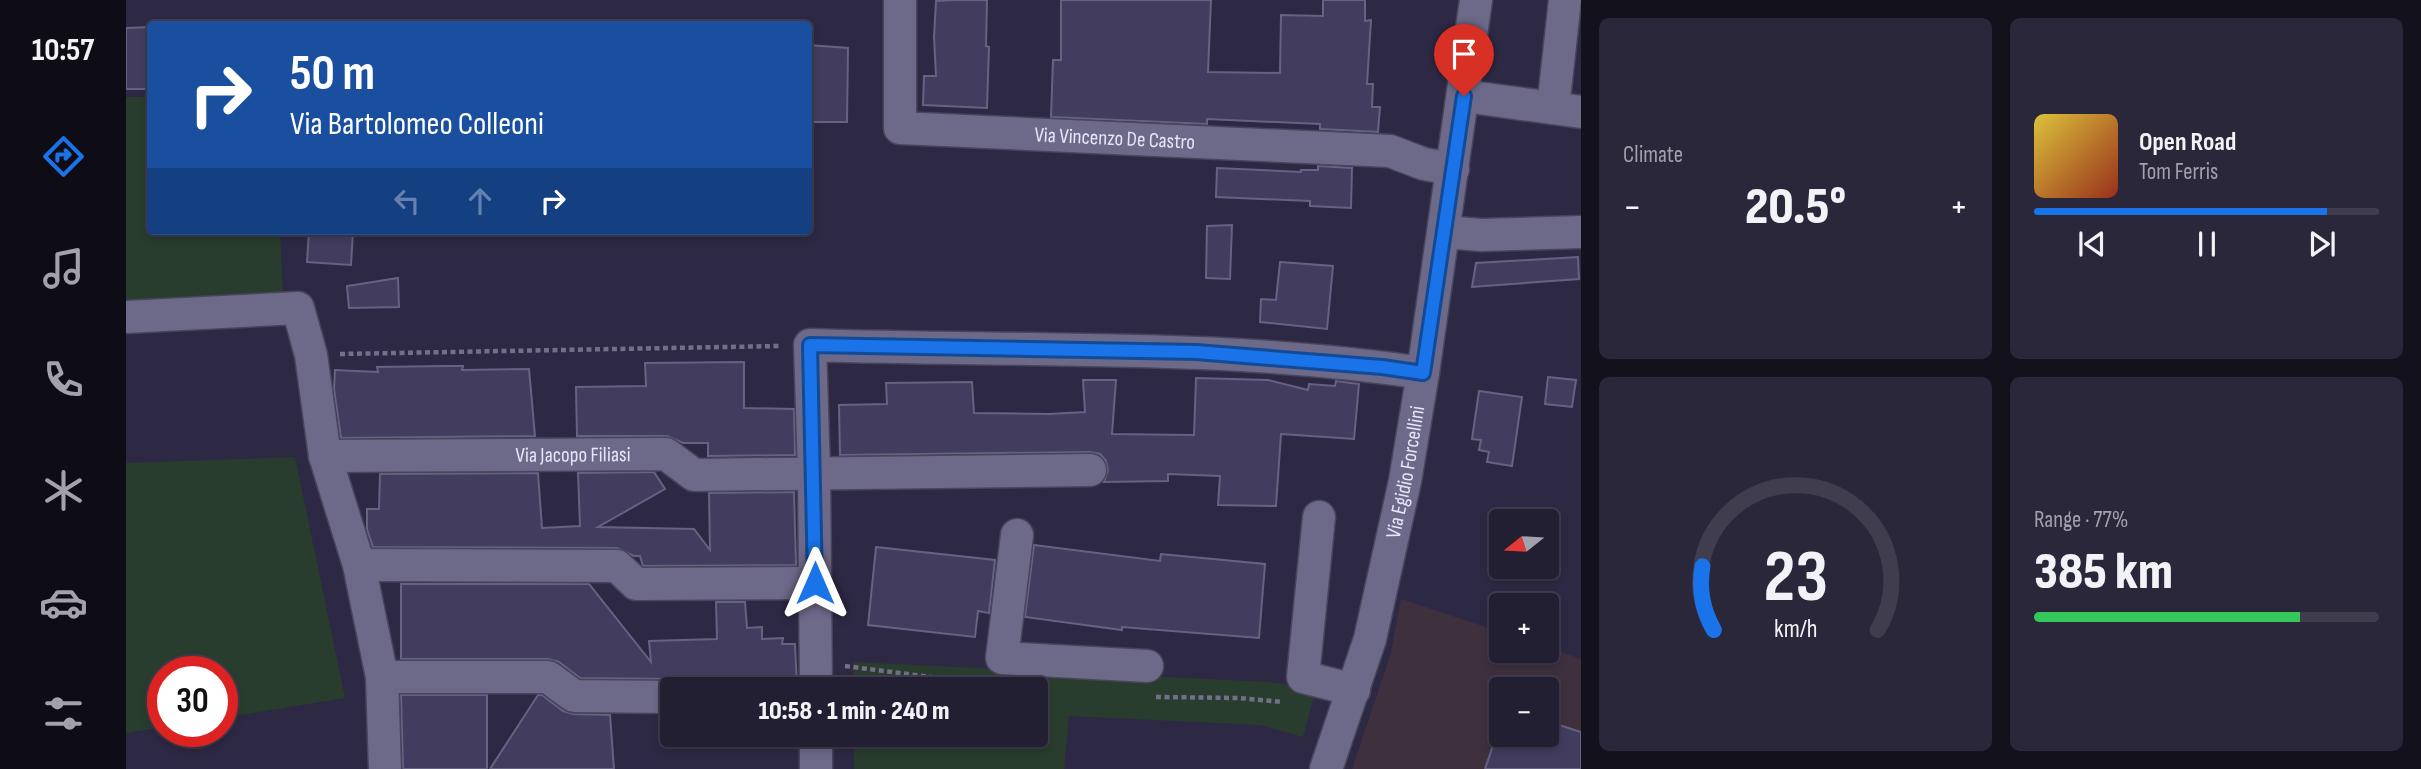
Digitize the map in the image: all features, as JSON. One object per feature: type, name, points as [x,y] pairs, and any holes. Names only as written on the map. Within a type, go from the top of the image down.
[{"type":"street","name":"Via Vincenzo De Castro","points":[[900,0],[900,128],[1390,151],[1424,164],[1453,169]]},
{"type":"street","name":"Via Egidio Forcellini","points":[[1326,769],[1354,690],[1383,588],[1405,481],[1444,232],[1476,0]]},
{"type":"street","points":[[1464,96],[1567,110],[1565,0]]},
{"type":"street","points":[[1444,232],[1481,235],[1581,232]]},
{"type":"street","points":[[126,317],[298,308],[309,346],[325,456],[359,565],[382,677],[385,769]]},
{"type":"street","points":[[816,677],[810,345],[1196,352],[1382,367],[1423,373]]},
{"type":"street","name":"Via Jacopo Filiasi","points":[[325,456],[666,454],[694,475],[1090,470]]},
{"type":"street","points":[[1319,517],[1303,677],[1354,690]]},
{"type":"street","points":[[1017,534],[1002,658],[1147,681]]},
{"type":"street","points":[[359,565],[617,566],[636,584],[815,583]]},
{"type":"street","points":[[382,677],[548,677],[574,696],[660,697]]},
{"type":"street","points":[[816,747],[816,769]]},
{"type":"path","points":[[309,346],[810,345]]},
{"type":"path","points":[[852,666],[932,677]]},
{"type":"path","points":[[1147,681],[1239,698],[1290,703]]},
{"type":"shaded area","points":[[1401,599],[1489,628],[1489,663],[1559,663],[1559,651],[1581,659],[1581,769],[1352,769],[1391,653]]},
{"type":"green space","points":[[126,97],[147,97],[147,235],[280,235],[283,296],[126,303]]},
{"type":"green space","points":[[295,457],[345,698],[238,715],[238,656],[147,656],[147,730],[126,733],[126,463]]},
{"type":"green space","points":[[853,662],[1268,682],[1316,689],[1303,737],[1260,725],[1069,716],[1064,769],[854,769],[854,747],[1048,747],[1048,677],[853,677]]},
{"type":"building","points":[[987,0],[987,108],[923,105],[924,76],[936,76],[936,1]]},
{"type":"building","points":[[1061,0],[1211,0],[1208,72],[1280,73],[1281,15],[1323,16],[1323,0],[1365,0],[1365,21],[1371,20],[1367,84],[1373,84],[1372,107],[1380,107],[1378,132],[1320,129],[1320,124],[1207,119],[1207,124],[1051,117],[1053,60],[1061,60]]},
{"type":"building","points":[[147,27],[147,89],[126,89],[126,28]]},
{"type":"building","points":[[812,45],[848,48],[847,122],[812,122]]},
{"type":"building","points":[[1318,166],[1352,168],[1351,208],[1310,206],[1310,201],[1216,197],[1217,168],[1301,172],[1318,170]]},
{"type":"building","points":[[1232,225],[1230,279],[1206,278],[1207,226]]},
{"type":"building","points":[[309,235],[353,235],[351,265],[307,262]]},
{"type":"building","points":[[1578,257],[1579,279],[1472,287],[1476,263]]},
{"type":"building","points":[[1280,262],[1333,266],[1327,329],[1260,322],[1261,299],[1276,300]]},
{"type":"building","points":[[398,278],[399,307],[349,308],[347,286]]},
{"type":"building","points":[[744,362],[744,408],[794,409],[795,455],[708,456],[708,443],[683,443],[667,436],[577,436],[576,387],[646,386],[645,363]]},
{"type":"building","points":[[463,366],[462,370],[529,369],[535,436],[341,438],[334,389],[335,370],[378,372],[377,367]]},
{"type":"building","points":[[1548,377],[1576,380],[1572,407],[1545,404]]},
{"type":"building","points":[[1196,378],[1268,380],[1308,390],[1309,384],[1335,386],[1336,381],[1359,384],[1354,439],[1281,434],[1276,506],[1218,505],[1220,476],[1168,474],[1168,481],[1104,482],[1108,470],[1106,461],[1100,454],[1090,452],[840,455],[839,405],[887,404],[886,383],[972,382],[974,413],[1049,414],[1085,412],[1083,380],[1116,380],[1112,434],[1194,435]]},
{"type":"building","points":[[1479,391],[1522,397],[1512,466],[1487,462],[1489,452],[1479,450],[1481,440],[1472,439]]},
{"type":"building","points":[[654,472],[665,489],[598,527],[694,529],[710,550],[709,493],[794,492],[796,565],[643,566],[640,556],[617,548],[373,547],[367,529],[367,509],[379,509],[380,474],[538,473],[542,528],[580,526],[578,473]]},
{"type":"building","points":[[1034,545],[1160,561],[1161,554],[1265,564],[1259,638],[1122,627],[1122,630],[1025,617]]},
{"type":"building","points":[[876,547],[995,560],[989,613],[978,611],[975,637],[868,625]]},
{"type":"building","points":[[401,584],[589,584],[651,662],[649,641],[717,639],[716,602],[745,602],[747,628],[762,627],[762,639],[783,638],[782,644],[795,644],[796,677],[580,678],[559,662],[548,659],[401,659]]},
{"type":"building","points":[[401,695],[487,695],[487,769],[403,769]]},
{"type":"building","points":[[538,695],[542,695],[563,711],[573,714],[610,715],[614,769],[490,769]]},
{"type":"building","points":[[1559,725],[1581,732],[1581,769],[1485,769],[1492,747],[1559,747]]},
{"type":"route","points":[[815,583],[810,345],[1196,352],[1382,367],[1423,373],[1464,96]]}]
